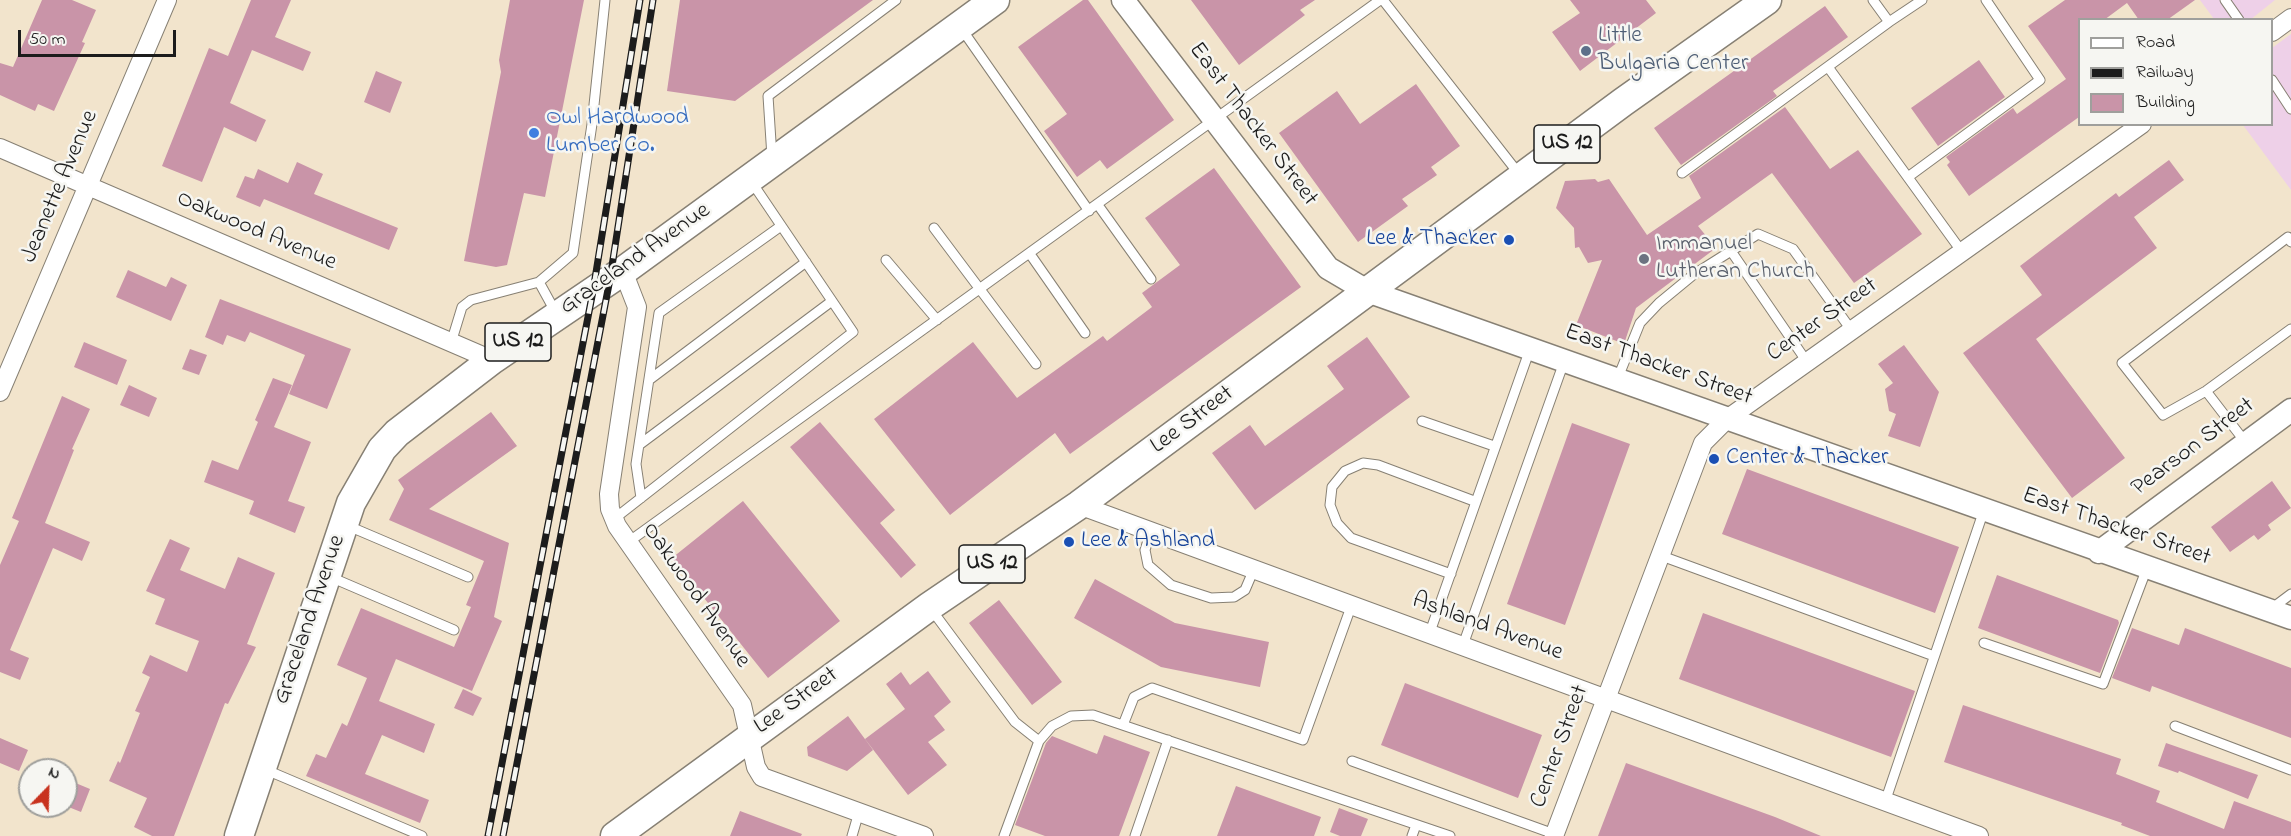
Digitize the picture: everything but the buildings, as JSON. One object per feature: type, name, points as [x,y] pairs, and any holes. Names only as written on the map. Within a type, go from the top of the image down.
[{"type":"main road","name":"Lee Street","points":[[615,836],[748,736],[930,606],[1079,505],[1623,102],[1767,0]]},
{"type":"main road","name":"Graceland Avenue","points":[[239,836],[343,524],[356,493],[381,449],[397,432],[492,360],[623,271],[976,12]]},
{"type":"street","name":"Jeanette Avenue","points":[[0,392],[167,0]]},
{"type":"street","name":"East Thacker Street","points":[[1123,0],[1328,268],[1367,291],[2291,618]]},
{"type":"street","points":[[2273,32],[2291,18]]},
{"type":"street","name":"Center Street","points":[[1554,835],[1604,698],[1703,443],[1727,419],[2139,126]]},
{"type":"street","name":"Oakwood Avenue","points":[[0,148],[492,360]]},
{"type":"street","name":"Oakwood Avenue","points":[[623,271],[637,307],[609,494],[614,519],[627,543],[742,705],[756,767],[762,777],[924,836]]},
{"type":"street","name":"Pearson Street","points":[[2100,552],[2291,410]]},
{"type":"street","name":"Ashland Avenue","points":[[1079,505],[1430,632],[1979,836]]},
{"type":"lane","points":[[451,343],[462,307],[471,300],[539,282],[573,253],[592,124],[605,0]]},
{"type":"lane","points":[[772,162],[768,96],[896,0]]},
{"type":"lane","points":[[627,543],[1382,0],[1522,178]]},
{"type":"lane","points":[[1873,0],[1889,22]]},
{"type":"lane","points":[[1682,172],[1922,0]]},
{"type":"lane","points":[[1908,177],[2040,80],[1986,0]]},
{"type":"lane","points":[[2225,0],[2238,18]]},
{"type":"lane","points":[[976,12],[1089,211]]},
{"type":"lane","points":[[1828,67],[1962,252]]},
{"type":"lane","points":[[2273,83],[2291,109]]},
{"type":"lane","points":[[614,519],[853,332],[749,179]]},
{"type":"lane","points":[[1098,205],[1151,279]]},
{"type":"lane","points":[[641,498],[636,464],[659,313],[781,226]]},
{"type":"lane","points":[[933,228],[978,291],[1036,363]]},
{"type":"lane","points":[[1617,380],[1640,323],[1659,303],[1684,282],[1758,234],[1793,249],[1852,331]]},
{"type":"lane","points":[[2291,242],[2288,237],[2122,363],[2163,415],[2205,390],[2291,329]]},
{"type":"lane","points":[[1731,251],[1807,362]]},
{"type":"lane","points":[[1030,254],[1085,333]]},
{"type":"lane","points":[[886,260],[938,320]]},
{"type":"lane","points":[[649,380],[806,262]]},
{"type":"lane","points":[[539,282],[558,315]]},
{"type":"lane","points":[[639,445],[832,301]]},
{"type":"lane","points":[[1430,632],[1474,501],[1530,349]]},
{"type":"lane","points":[[1463,645],[1564,361]]},
{"type":"lane","points":[[2205,390],[2246,443]]},
{"type":"lane","points":[[1422,420],[1494,446]]},
{"type":"lane","points":[[1451,574],[1351,538],[1337,523],[1330,505],[1332,486],[1345,471],[1363,463],[1378,465],[1474,501]]},
{"type":"lane","points":[[1885,802],[1984,510]]},
{"type":"lane","points":[[343,524],[468,577]]},
{"type":"lane","points":[[1151,531],[1145,550],[1149,565],[1170,585],[1211,598],[1234,597],[1245,590],[1254,569]]},
{"type":"lane","points":[[1659,555],[1935,656]]},
{"type":"lane","points":[[1984,643],[2103,684],[2147,568]]},
{"type":"lane","points":[[326,575],[454,630]]},
{"type":"lane","points":[[2269,611],[2291,594]]},
{"type":"lane","points":[[1123,725],[1134,697],[1152,687],[1303,740],[1352,604]]},
{"type":"lane","points":[[930,606],[1015,722],[1040,741]]},
{"type":"lane","points":[[1004,836],[1040,741],[1052,726],[1071,716],[1093,715],[1450,836]]},
{"type":"lane","points":[[2175,726],[2291,771]]},
{"type":"lane","points":[[1135,836],[1168,740]]},
{"type":"lane","points":[[1352,761],[1554,835]]},
{"type":"lane","points":[[261,768],[422,836]]},
{"type":"lane","points":[[852,836],[859,812]]},
{"type":"lane","points":[[1412,836],[1416,825]]},
{"type":"shaded area","points":[[2200,0],[2275,0],[2252,18],[2213,18]]},
{"type":"shaded area","points":[[2291,34],[2291,190],[2244,126],[2273,126],[2273,47]]},
{"type":"railway","points":[[488,836],[593,291],[640,0]]},
{"type":"railway","points":[[503,836],[610,279],[653,0]]},
{"type":"place","name":"Little Bulgaria Center","points":[[1586,51]]},
{"type":"place","name":"Owl Hardwood Lumber Co.","points":[[534,133]]},
{"type":"place","name":"Lee & Thacker","points":[[1509,240]]},
{"type":"place","name":"Immanuel Lutheran Church","points":[[1644,259]]},
{"type":"place","name":"Center & Thacker","points":[[1714,459]]},
{"type":"place","name":"Lee & Ashland","points":[[1069,542]]}]
